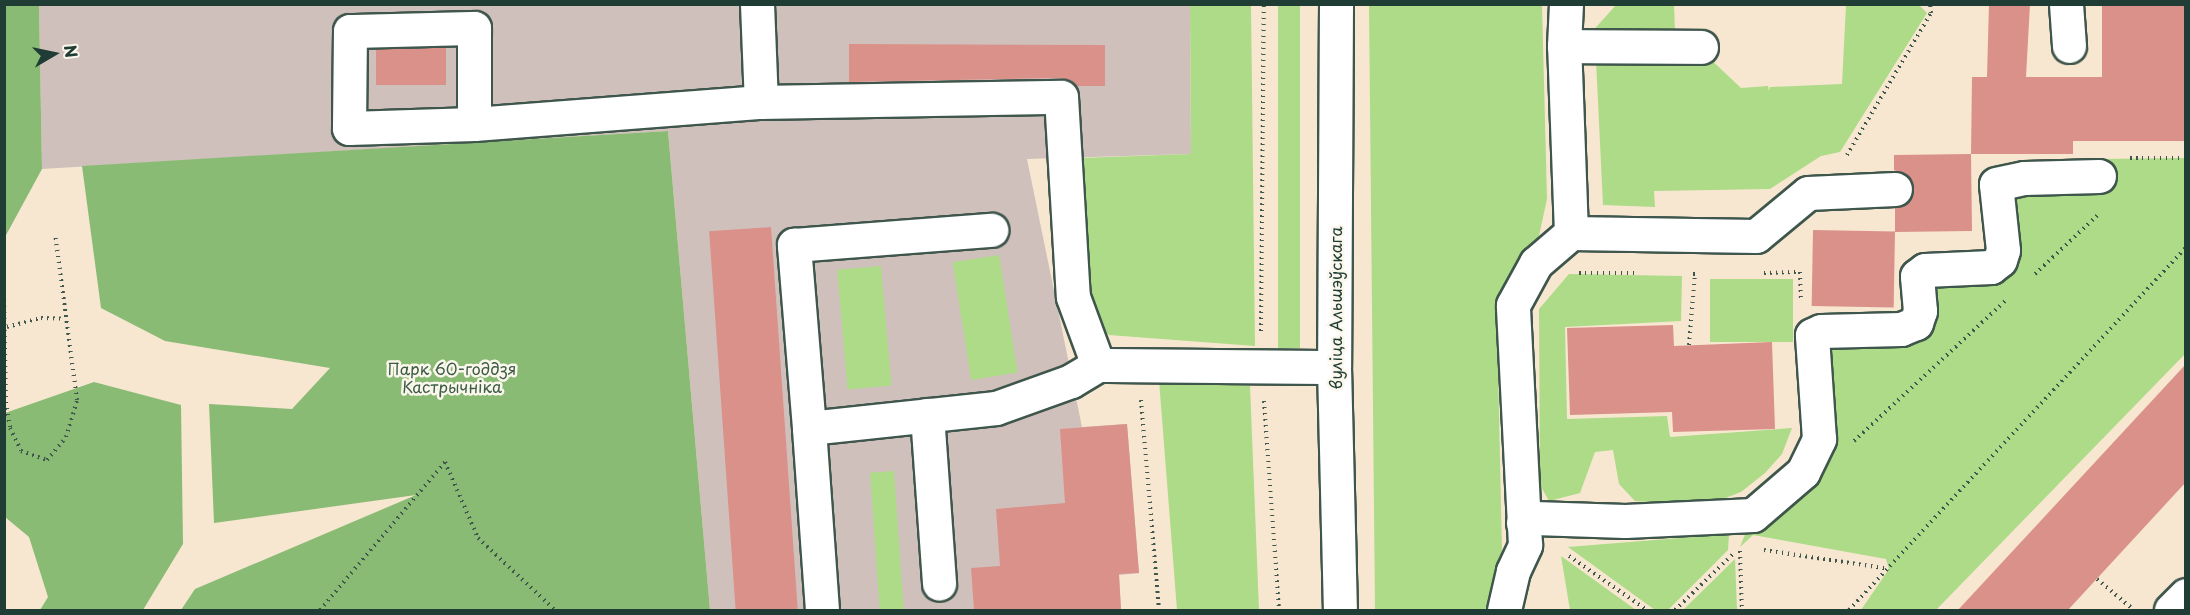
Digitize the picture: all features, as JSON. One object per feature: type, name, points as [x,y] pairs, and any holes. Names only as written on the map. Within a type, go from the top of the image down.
[{"type":"main road","points":[[757,4],[761,102]]},
{"type":"main road","name":"вуліца Альшэўскага","points":[[1336,4],[1334,367],[1340,610]]},
{"type":"main road","points":[[1566,4],[1564,46],[1571,233]]},
{"type":"main road","points":[[2066,4],[2069,46]]},
{"type":"main road","points":[[474,124],[474,28],[350,31],[349,128],[474,124],[761,102],[1061,97],[1073,297],[1098,365]]},
{"type":"main road","points":[[1564,46],[1701,47]]},
{"type":"main road","points":[[1504,610],[1524,534],[1534,518],[1625,521],[1753,515],[1803,472],[1819,440],[1812,335],[1821,331],[1901,329],[1916,323],[1920,311],[1917,276],[1925,270],[1991,267],[2000,260],[2003,250],[1996,184],[2024,178],[2099,176]]},
{"type":"main road","points":[[1524,534],[1513,305],[1536,263],[1571,233],[1756,236],[1808,193],[1827,190],[1894,189]]},
{"type":"main road","points":[[822,610],[794,245],[991,230]]},
{"type":"main road","points":[[809,428],[996,408],[1071,381],[1098,365],[1334,367]]},
{"type":"main road","points":[[927,416],[939,585]]},
{"type":"main road","points":[[2171,610],[2186,595]]},
{"type":"path","points":[[1264,4],[1261,368],[1279,610]]},
{"type":"path","points":[[1827,190],[1931,13],[1930,4]]},
{"type":"path","points":[[2031,277],[2101,212],[2099,159],[2186,158]]},
{"type":"path","points":[[4,294],[6,402],[10,428],[21,451],[47,460],[66,437],[77,400],[55,234]]},
{"type":"path","points":[[1849,610],[1890,569],[2186,247]]},
{"type":"path","points":[[1572,274],[1650,273]]},
{"type":"path","points":[[1683,274],[1695,274],[1689,345]]},
{"type":"path","points":[[1848,447],[2013,293]]},
{"type":"path","points":[[6,328],[40,318],[65,319]]},
{"type":"path","points":[[1139,366],[1159,610]]},
{"type":"path","points":[[320,610],[445,462],[478,538],[555,610]]},
{"type":"path","points":[[1524,534],[1560,550],[1647,610]]},
{"type":"path","points":[[1675,610],[1746,541]]},
{"type":"path","points":[[1740,547],[1750,549]]},
{"type":"path","points":[[1740,547],[1742,610]]},
{"type":"path","points":[[1761,550],[1890,569]]},
{"type":"path","points":[[2097,579],[2134,610]]},
{"type":"shaded area","points":[[39,5],[1190,5],[1191,154],[1027,159],[1082,427],[1127,424],[1139,573],[1119,575],[1121,610],[710,610],[668,131],[42,169]]},
{"type":"green space","points":[[5,4],[39,5],[42,169],[5,237]]},
{"type":"green space","points":[[1190,5],[1251,5],[1255,346],[1109,335],[1095,324],[1089,310],[1080,158],[1191,154]]},
{"type":"green space","points":[[1278,5],[1300,5],[1300,348],[1278,348]]},
{"type":"green space","points":[[1369,5],[1542,5],[1547,199],[1539,236],[1502,297],[1497,322],[1502,550],[1499,584],[1485,610],[1375,610]]},
{"type":"green space","points":[[1616,5],[1674,5],[1675,32],[1590,34]]},
{"type":"green space","points":[[1846,5],[1919,5],[1927,13],[1840,152],[1821,156],[1770,189],[1654,191],[1655,207],[1603,205],[1596,60],[1705,54],[1741,88],[1768,86],[1769,91],[1770,87],[1842,84]]},
{"type":"green space","name":"Парк 60-годдзя Кастрычніка","points":[[668,131],[710,610],[181,610],[195,589],[416,495],[214,523],[209,404],[292,409],[330,368],[165,341],[101,308],[82,166]]},
{"type":"green space","points":[[2185,158],[2185,354],[1936,610],[1861,610],[1889,569],[1886,559],[1753,535],[1740,547],[1753,515],[1803,472],[1812,335],[1901,329],[1917,276],[1991,267],[1996,184],[2099,176],[2099,159]]},
{"type":"green space","points":[[999,255],[1018,373],[971,380],[953,262]]},
{"type":"green space","points":[[881,266],[891,386],[848,389],[837,270]]},
{"type":"green space","points":[[1569,274],[1682,276],[1681,321],[1565,327],[1567,419],[1667,416],[1670,437],[1792,428],[1782,454],[1765,473],[1741,492],[1718,501],[1695,505],[1635,501],[1619,484],[1613,450],[1595,452],[1580,493],[1549,501],[1540,485],[1539,309]]},
{"type":"green space","points":[[1710,279],[1793,279],[1793,342],[1710,342]]},
{"type":"green space","points":[[1159,380],[1250,386],[1259,610],[1177,610]]},
{"type":"green space","points":[[94,382],[181,405],[183,544],[143,610],[40,610],[48,597],[29,537],[5,517],[5,413]]},
{"type":"green space","points":[[894,471],[904,610],[880,610],[870,473]]},
{"type":"green space","points":[[1729,534],[1728,550],[1668,610],[1655,610],[1568,547]]},
{"type":"green space","points":[[1561,556],[1636,610],[1570,610]]},
{"type":"green space","points":[[1735,559],[1737,610],[1683,610]]},
{"type":"building","points":[[1989,4],[2030,4],[2026,77],[2102,77],[2102,4],[2186,4],[2186,141],[2073,141],[2073,154],[1971,154],[1972,77],[1987,77]]},
{"type":"building","points":[[849,44],[1105,45],[1105,86],[1076,86],[1061,78],[849,82]]},
{"type":"building","points":[[376,47],[446,47],[446,85],[376,85]]},
{"type":"building","points":[[1971,154],[1972,231],[1895,232],[1895,208],[1906,204],[1914,189],[1910,178],[1894,170],[1894,155]]},
{"type":"building","points":[[771,227],[798,610],[736,610],[709,231]]},
{"type":"building","points":[[1813,230],[1895,231],[1894,307],[1812,306]]},
{"type":"building","points":[[1673,325],[1674,346],[1772,342],[1775,429],[1673,432],[1672,412],[1570,415],[1567,328]]},
{"type":"building","points":[[2186,364],[2186,482],[2068,610],[1958,610]]},
{"type":"building","points":[[1127,424],[1139,573],[1119,574],[1121,610],[974,610],[971,568],[1000,566],[996,509],[1065,503],[1060,429]]}]
